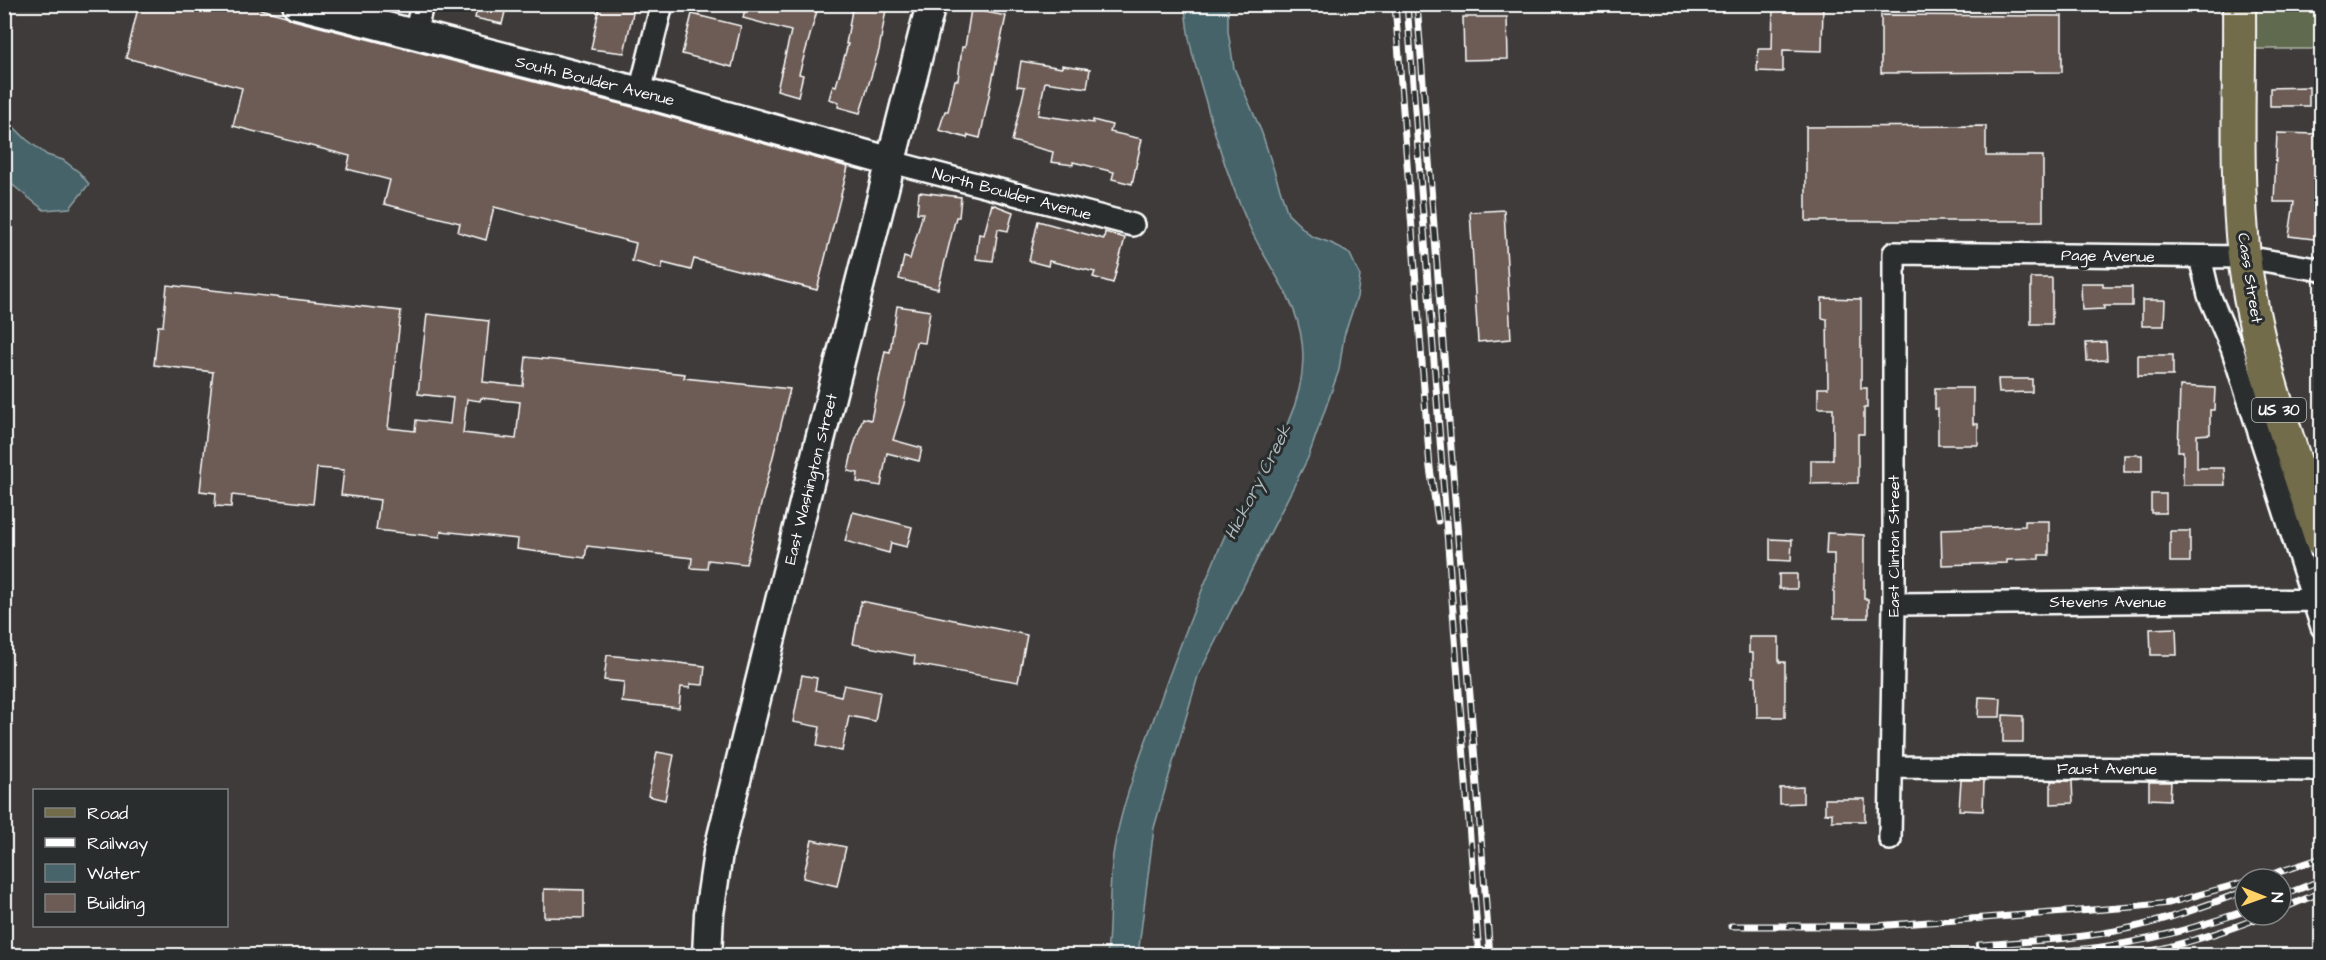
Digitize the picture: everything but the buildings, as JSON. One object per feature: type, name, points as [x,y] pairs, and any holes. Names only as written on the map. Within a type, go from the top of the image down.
[{"type":"main road","name":"Cass Street","points":[[2239,4],[2241,211],[2246,266],[2269,380],[2322,542]]},
{"type":"street","name":"South Boulder Avenue","points":[[297,4],[640,92],[892,162]]},
{"type":"street","points":[[415,35],[422,4]]},
{"type":"street","points":[[640,92],[662,4]]},
{"type":"street","name":"East Washington Street","points":[[707,956],[709,914],[718,853],[931,4]]},
{"type":"street","name":"North Boulder Avenue","points":[[892,162],[1133,225]]},
{"type":"street","name":"Page Avenue","points":[[1894,253],[2200,257],[2246,266],[2322,270]]},
{"type":"street","name":"East Clinton Street","points":[[1890,839],[1894,604],[1894,253]]},
{"type":"street","points":[[2200,257],[2209,295],[2232,348],[2317,600],[2322,627]]},
{"type":"street","name":"Stevens Avenue","points":[[1894,604],[2317,600]]},
{"type":"street","name":"Faust Avenue","points":[[1892,768],[2322,770]]},
{"type":"green space","points":[[2242,5],[2321,5],[2321,49],[2242,49]]},
{"type":"water","name":"Hickory Creek","points":[[1185,5],[1228,5],[1228,31],[1234,68],[1262,133],[1288,214],[1311,236],[1331,243],[1350,254],[1360,276],[1357,297],[1344,336],[1339,370],[1308,458],[1198,676],[1154,828],[1138,955],[1107,955],[1114,849],[1120,819],[1134,776],[1166,684],[1222,542],[1245,497],[1284,431],[1294,408],[1303,358],[1302,339],[1292,305],[1250,228],[1214,132],[1195,63]]},
{"type":"water","points":[[5,118],[26,139],[47,155],[63,160],[79,172],[89,184],[70,208],[44,210],[5,179]]},
{"type":"railway","points":[[1395,4],[1430,468],[1438,521]]},
{"type":"railway","points":[[1407,4],[1479,956]]},
{"type":"railway","points":[[1417,4],[1490,956]]},
{"type":"railway","points":[[2293,867],[2322,858]]},
{"type":"railway","points":[[2293,891],[2322,880]]},
{"type":"railway","points":[[1731,926],[1875,926],[2132,907],[2169,903],[2233,885]]},
{"type":"railway","points":[[2293,904],[2322,892]]},
{"type":"railway","points":[[1979,945],[2111,932],[2174,916],[2233,895]]},
{"type":"railway","points":[[1546,956],[2049,952],[2149,939],[2233,915]]},
{"type":"railway","points":[[2130,956],[2199,939],[2236,927]]}]
